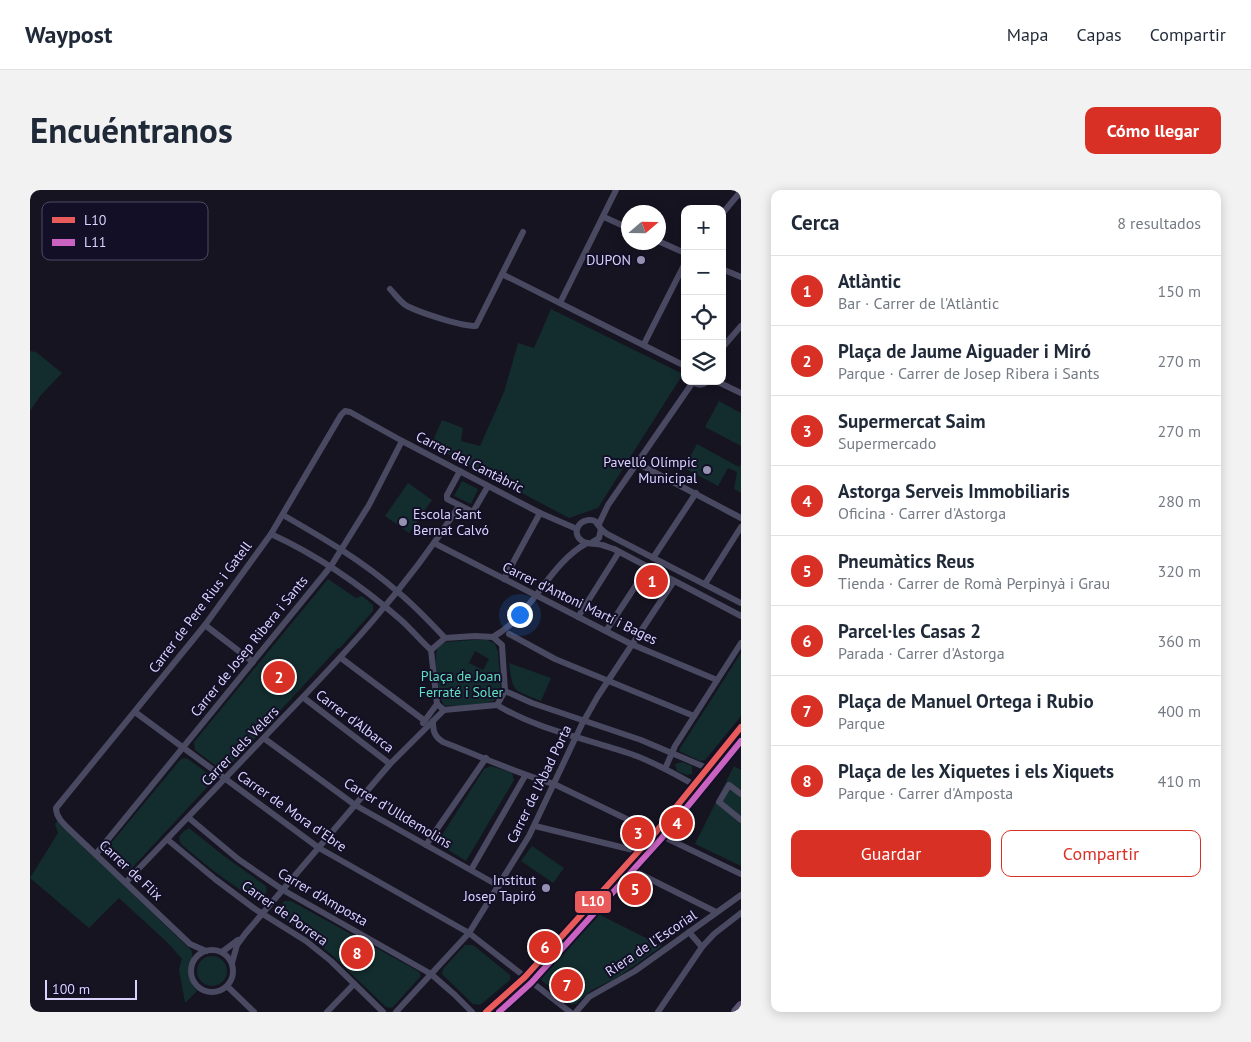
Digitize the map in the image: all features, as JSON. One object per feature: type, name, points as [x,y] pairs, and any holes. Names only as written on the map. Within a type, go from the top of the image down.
[{"type":"main road","points":[[736,1012],[741,1006]]},
{"type":"street","points":[[560,303],[616,190]]},
{"type":"street","points":[[726,209],[741,190]]},
{"type":"street","points":[[604,217],[621,225]]},
{"type":"street","points":[[390,289],[405,305],[445,319],[476,326],[523,232]]},
{"type":"street","points":[[666,245],[681,251]]},
{"type":"street","points":[[644,344],[681,271]]},
{"type":"street","points":[[726,271],[741,277]]},
{"type":"street","points":[[502,274],[681,364]]},
{"type":"street","points":[[726,343],[741,326]]},
{"type":"street","points":[[592,520],[608,505],[691,385]]},
{"type":"street","points":[[724,385],[741,393]]},
{"type":"street","name":"Carrer de Pere Rius i Gatell","points":[[56,814],[56,808],[60,802],[205,625],[271,534],[341,415],[345,411],[353,414]]},
{"type":"street","name":"Carrer del Cantàbric","points":[[353,414],[577,532]]},
{"type":"street","name":"Carrer de Josep Ribera i Sants","points":[[96,854],[330,567],[368,505],[402,441]]},
{"type":"street","points":[[637,463],[741,518]]},
{"type":"street","points":[[460,471],[447,495],[447,500],[473,512],[488,486]]},
{"type":"street","points":[[653,558],[696,493]]},
{"type":"street","points":[[571,554],[599,538],[600,526],[608,505]]},
{"type":"street","name":"Carrer dels Velers","points":[[126,882],[304,698],[386,608],[459,506]]},
{"type":"street","points":[[504,579],[540,513]]},
{"type":"street","points":[[283,515],[342,549],[398,592],[445,638]]},
{"type":"street","points":[[431,650],[445,638],[493,637],[511,625],[571,554],[577,542],[577,532],[584,520],[592,520],[607,534],[741,603]]},
{"type":"street","points":[[705,584],[741,527]]},
{"type":"street","points":[[577,532],[582,541],[602,545],[619,552],[741,616]]},
{"type":"street","points":[[271,534],[297,546],[330,567],[402,621],[431,650],[437,704],[405,748]]},
{"type":"street","name":"Carrer d'Antoni Martí i Bages","points":[[434,543],[631,644],[717,680]]},
{"type":"street","points":[[578,617],[619,552]]},
{"type":"street","points":[[606,631],[648,567]]},
{"type":"street","name":"Carrer de l'Abad Porta","points":[[396,1012],[469,933],[535,826],[584,720],[631,644],[674,581]]},
{"type":"street","points":[[205,625],[253,662]]},
{"type":"street","points":[[496,706],[505,691],[502,645],[509,634],[511,625]]},
{"type":"street","points":[[509,634],[555,659],[694,716]]},
{"type":"street","points":[[493,637],[502,645]]},
{"type":"street","points":[[665,769],[672,752],[741,643]]},
{"type":"street","points":[[341,658],[425,721]]},
{"type":"street","points":[[505,691],[532,703],[641,740],[707,768]]},
{"type":"street","name":"Carrer d'Albarca","points":[[304,698],[390,764]]},
{"type":"street","points":[[437,704],[444,710]]},
{"type":"street","points":[[232,964],[222,952],[206,950],[196,957],[191,970],[192,978],[198,986],[213,992],[222,990],[227,986],[233,974],[232,964],[237,945],[245,934],[390,764],[444,710],[496,706],[539,727],[633,754],[693,784]]},
{"type":"street","name":"Carrer de Mora d'Ebre","points":[[135,712],[319,848],[469,933],[570,1012]]},
{"type":"street","points":[[433,720],[433,730],[437,738],[443,742],[486,758],[525,776],[554,784],[741,874]]},
{"type":"street","points":[[486,1012],[525,977],[655,832],[741,727]]},
{"type":"street","name":"Carrer d'Ulldemolins","points":[[264,739],[356,805],[499,886]]},
{"type":"street","points":[[426,845],[486,758]]},
{"type":"street","points":[[471,870],[525,776]]},
{"type":"street","points":[[741,794],[729,784],[719,802],[741,820]]},
{"type":"street","name":"Carrer de Flix","points":[[56,814],[72,832],[190,944],[196,957]]},
{"type":"street","name":"Carrer d'Amposta","points":[[189,818],[238,860],[283,890],[431,974],[472,1012]]},
{"type":"street","points":[[535,826],[637,852]]},
{"type":"street","name":"Carrer de Porrera","points":[[168,840],[215,880],[306,941],[383,1012]]},
{"type":"street","points":[[624,866],[716,912]]},
{"type":"street","name":"Riera de l'Escorial","points":[[576,1012],[589,997],[635,971],[741,894]]},
{"type":"street","points":[[658,1012],[702,947],[714,934],[741,913]]},
{"type":"street","points":[[689,932],[702,947]]},
{"type":"street","points":[[222,952],[245,934]]},
{"type":"street","name":"Carrer de Flix","points":[[190,944],[206,950]]},
{"type":"street","points":[[327,1012],[354,984]]},
{"type":"street","points":[[227,986],[254,1012]]},
{"type":"green space","points":[[551,309],[681,373],[681,377],[598,508],[569,518],[431,445],[442,420],[463,428],[461,441],[480,446],[504,392],[518,343],[534,348]]},
{"type":"green space","points":[[30,351],[36,352],[62,373],[41,395],[30,411]]},
{"type":"green space","name":"Pavelló Olímpic Municipal","points":[[719,401],[741,413],[741,446],[705,427]]},
{"type":"green space","name":"Pavelló Olímpic Municipal","points":[[697,444],[739,467],[741,464],[741,493],[734,489],[737,472],[728,468],[718,486],[684,468]]},
{"type":"green space","points":[[462,481],[478,489],[471,504],[454,496]]},
{"type":"green space","points":[[408,483],[432,500],[409,533],[385,516]]},
{"type":"green space","points":[[328,579],[356,598],[362,596],[373,605],[373,611],[229,766],[223,769],[219,768],[195,750],[194,742]]},
{"type":"green space","name":"Plaça de Joan Ferraté i Soler","points":[[486,639],[495,644],[498,652],[501,692],[498,697],[479,705],[444,705],[438,685],[436,661],[437,648],[446,642]],"holes":[[[475,651],[489,659],[483,670],[469,663]]]},
{"type":"green space","points":[[741,653],[741,716],[705,760],[700,761],[681,752],[679,750]]},
{"type":"green space","points":[[509,663],[551,678],[541,701],[516,689],[512,680]]},
{"type":"green space","points":[[183,758],[188,759],[210,775],[211,783],[131,869],[123,870],[108,855],[107,848]]},
{"type":"green space","points":[[682,762],[692,766],[692,774],[687,775],[677,771],[675,764]]},
{"type":"green space","points":[[491,766],[512,773],[514,780],[466,861],[437,843],[484,769]]},
{"type":"green space","points":[[734,766],[741,770],[741,866],[695,844]]},
{"type":"green space","points":[[57,821],[192,951],[188,974],[197,991],[185,1003],[179,969],[182,959],[168,943],[119,898],[89,928],[30,878],[58,833],[55,824]]},
{"type":"green space","points":[[189,828],[266,886],[266,893],[259,901],[254,900],[211,869],[182,845],[179,837]]},
{"type":"green space","points":[[532,846],[564,868],[553,883],[521,861]]},
{"type":"green space","points":[[284,901],[291,901],[418,971],[420,977],[392,1008],[386,1007],[331,954],[279,915],[278,910]]},
{"type":"green space","points":[[594,912],[662,946],[618,977],[592,990],[576,1004],[572,1005],[541,980],[540,973]]},
{"type":"green space","points":[[465,945],[473,945],[510,975],[510,980],[480,1005],[473,1004],[442,974],[443,969]]},
{"type":"green space","points":[[212,956],[223,960],[227,971],[223,982],[212,986],[201,982],[197,971],[201,960]]},
{"type":"transit line","name":"L10","points":[[486,1012],[525,977],[655,833],[741,727]]},
{"type":"transit line","name":"L11","points":[[499,1012],[531,983],[661,839],[741,741]]},
{"type":"place","name":"DUPON","points":[[641,260]]},
{"type":"place","name":"Pavelló Olímpic Municipal","points":[[707,470]]},
{"type":"place","name":"Escola Sant Bernat Calvó","points":[[403,522]]},
{"type":"place","name":"Atlàntic","points":[[652,581]]},
{"type":"place","name":"Plaça de Jaume Aiguader i Miró","points":[[279,677]]},
{"type":"place","name":"Astorga Serveis Immobiliaris","points":[[677,823]]},
{"type":"place","name":"Supermercat Saim","points":[[638,833]]},
{"type":"place","name":"Institut Josep Tapiró","points":[[546,888]]},
{"type":"place","name":"Pneumàtics Reus","points":[[635,889]]},
{"type":"place","name":"Parcel·les Casas 2","points":[[545,947]]},
{"type":"place","name":"Plaça de les Xiquetes i els Xiquets","points":[[357,953]]},
{"type":"place","name":"Plaça de Manuel Ortega i Rubio","points":[[567,985]]}]
